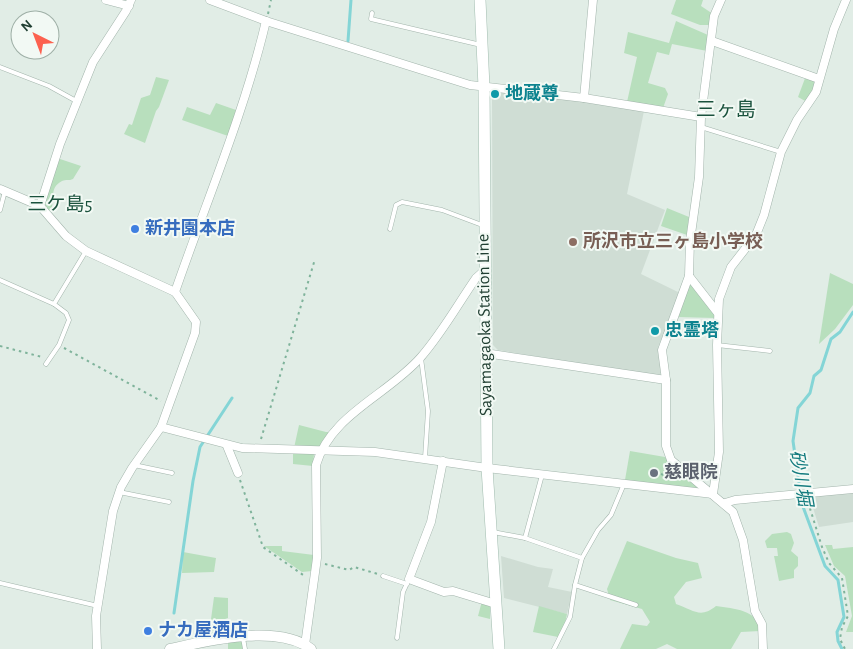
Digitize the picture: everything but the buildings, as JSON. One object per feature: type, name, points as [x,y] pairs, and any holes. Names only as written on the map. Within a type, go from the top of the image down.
[{"type":"main road","name":"Sayamagaoka Station Line","points":[[480,0],[484,87],[487,468],[499,649]]},
{"type":"street","points":[[40,206],[60,144],[93,62],[130,3],[106,0]]},
{"type":"street","points":[[210,0],[266,21],[484,87],[584,98],[701,117]]},
{"type":"street","points":[[584,98],[593,0]]},
{"type":"street","points":[[722,0],[714,16],[701,117],[699,178],[690,241],[689,276],[663,343],[666,380],[667,451],[671,460],[733,512],[743,540],[756,616],[762,624],[763,649]]},
{"type":"street","points":[[713,494],[719,452],[717,312],[719,299],[731,267],[756,235],[764,215],[781,152],[796,120],[816,92],[834,29],[846,0]]},
{"type":"street","points":[[175,292],[203,209],[242,110],[266,21]]},
{"type":"street","points":[[712,40],[820,79]]},
{"type":"street","points":[[3,190],[40,206],[66,236],[86,252],[175,292],[196,322],[196,333],[161,428],[134,464],[119,492],[107,538],[98,606],[97,649]]},
{"type":"street","points":[[170,649],[231,636],[285,638],[308,647],[317,561],[316,465],[320,450],[342,423],[421,358],[476,278],[485,270]]},
{"type":"street","points":[[689,276],[717,312]]},
{"type":"street","points":[[486,353],[666,380]]},
{"type":"street","points":[[161,428],[228,446],[258,449],[375,452],[543,475],[713,494]]},
{"type":"street","points":[[228,446],[238,474]]},
{"type":"street","points":[[443,461],[431,522],[408,582],[444,592],[453,591],[496,604]]},
{"type":"street","points":[[725,504],[735,500],[853,489]]},
{"type":"lane","points":[[372,13],[371,19],[481,45]]},
{"type":"lane","points":[[0,67],[49,86],[78,102]]},
{"type":"lane","points":[[701,127],[781,152]]},
{"type":"lane","points":[[0,210],[3,190]]},
{"type":"lane","points":[[390,229],[396,206],[402,202],[442,210],[484,226]]},
{"type":"lane","points":[[54,304],[86,252]]},
{"type":"lane","points":[[0,280],[54,304],[66,312],[69,320],[58,345],[46,364]]},
{"type":"lane","points":[[717,345],[770,351]]},
{"type":"lane","points":[[421,358],[428,411],[425,458]]},
{"type":"lane","points":[[134,464],[172,473]]},
{"type":"lane","points":[[525,538],[543,475]]},
{"type":"lane","points":[[554,649],[570,617],[582,558],[598,530],[610,515],[624,484]]},
{"type":"lane","points":[[119,492],[169,502]]},
{"type":"lane","points":[[491,532],[525,538],[582,558]]},
{"type":"lane","points":[[383,576],[408,582],[403,592],[398,638]]},
{"type":"lane","points":[[0,582],[98,606]]},
{"type":"lane","points":[[576,585],[636,605]]},
{"type":"lane","points":[[243,636],[245,649]]},
{"type":"path","points":[[266,21],[271,0]]},
{"type":"path","points":[[258,449],[315,259]]},
{"type":"path","points":[[58,345],[169,406]]},
{"type":"path","points":[[0,346],[49,357]]},
{"type":"path","points":[[238,474],[263,547],[315,584]]},
{"type":"path","points":[[805,492],[822,547],[829,563],[842,578],[848,616],[840,639],[845,649]]},
{"type":"path","points":[[317,561],[349,570],[354,568],[383,576]]},
{"type":"shaded area","name":"所沢市立三ヶ島小学校","points":[[500,90],[644,111],[627,194],[665,210],[641,274],[680,293],[658,347],[662,372],[658,376],[498,350],[493,345],[492,98],[499,98]]},
{"type":"shaded area","points":[[853,492],[853,522],[819,527],[810,498],[817,495]]},
{"type":"shaded area","points":[[501,556],[538,567],[553,569],[548,587],[572,592],[567,614],[504,598]]},
{"type":"green space","points":[[676,0],[703,0],[701,6],[713,14],[710,25],[700,25],[671,14]]},
{"type":"green space","points":[[676,21],[708,35],[707,51],[672,44],[669,55],[657,52],[648,83],[665,88],[668,94],[663,108],[627,102],[637,57],[624,53],[628,32],[669,43]]},
{"type":"green space","points":[[807,73],[819,78],[807,102],[798,97]]},
{"type":"green space","points":[[156,77],[169,80],[145,143],[124,134],[129,124],[132,125],[141,98],[150,95]]},
{"type":"green space","points":[[216,103],[236,110],[228,136],[182,120],[187,107],[210,115]]},
{"type":"green space","points":[[57,158],[81,166],[73,179],[62,181],[55,187],[50,213],[44,203]]},
{"type":"green space","points":[[667,208],[689,217],[687,235],[661,226]]},
{"type":"green space","points":[[830,273],[853,284],[853,305],[835,329],[819,344]]},
{"type":"green space","points":[[688,285],[693,285],[716,313],[715,318],[677,317]]},
{"type":"green space","points":[[299,425],[330,432],[319,447],[294,448]]},
{"type":"green space","points":[[630,451],[665,457],[672,466],[701,490],[625,480]]},
{"type":"green space","points":[[293,454],[314,454],[313,466],[293,464]]},
{"type":"green space","points":[[787,532],[791,534],[794,543],[791,551],[798,557],[798,566],[794,570],[794,578],[779,581],[774,556],[778,556],[777,548],[767,548],[765,541],[772,534]]},
{"type":"green space","points":[[627,541],[676,558],[698,563],[702,578],[686,582],[674,597],[676,604],[701,613],[716,606],[744,611],[755,618],[760,631],[741,632],[731,649],[677,649],[667,644],[656,649],[620,649],[632,624],[647,626],[650,622],[642,609],[610,600],[607,589]]},
{"type":"green space","points":[[825,545],[832,545],[833,549],[853,547],[853,632],[846,632],[852,616],[845,576],[834,566]]},
{"type":"green space","points":[[264,546],[282,546],[282,551],[314,555],[312,571],[302,572]]},
{"type":"green space","points":[[183,552],[216,558],[214,572],[182,573]]},
{"type":"green space","points":[[214,597],[228,598],[228,618],[225,619],[222,632],[209,634]]},
{"type":"green space","points":[[482,601],[490,607],[490,619],[478,616]]},
{"type":"green space","points":[[539,606],[567,614],[565,624],[558,637],[533,632]]},
{"type":"green space","points":[[243,640],[243,649],[228,649],[228,641]]},
{"type":"waterway","points":[[348,41],[351,0]]},
{"type":"waterway","name":"砂川堀","points":[[842,649],[838,641],[837,632],[844,617],[838,580],[825,566],[802,504],[793,441],[798,408],[810,393],[814,376],[821,370],[831,339],[840,332],[853,312]]},
{"type":"waterway","points":[[174,613],[193,481],[200,447],[232,398]]},
{"type":"place","name":"地蔵尊","points":[[495,94]]},
{"type":"place","name":"新井園本店","points":[[135,229]]},
{"type":"place","name":"所沢市立三ヶ島小学校","points":[[573,242]]},
{"type":"place","name":"忠霊塔","points":[[655,331]]},
{"type":"place","name":"慈眼院","points":[[654,473]]},
{"type":"place","name":"ナカ屋酒店","points":[[148,631]]},
{"type":"district","name":"三ヶ島","points":[[726,110]]},
{"type":"district","name":"三ケ島5","points":[[60,204]]}]
